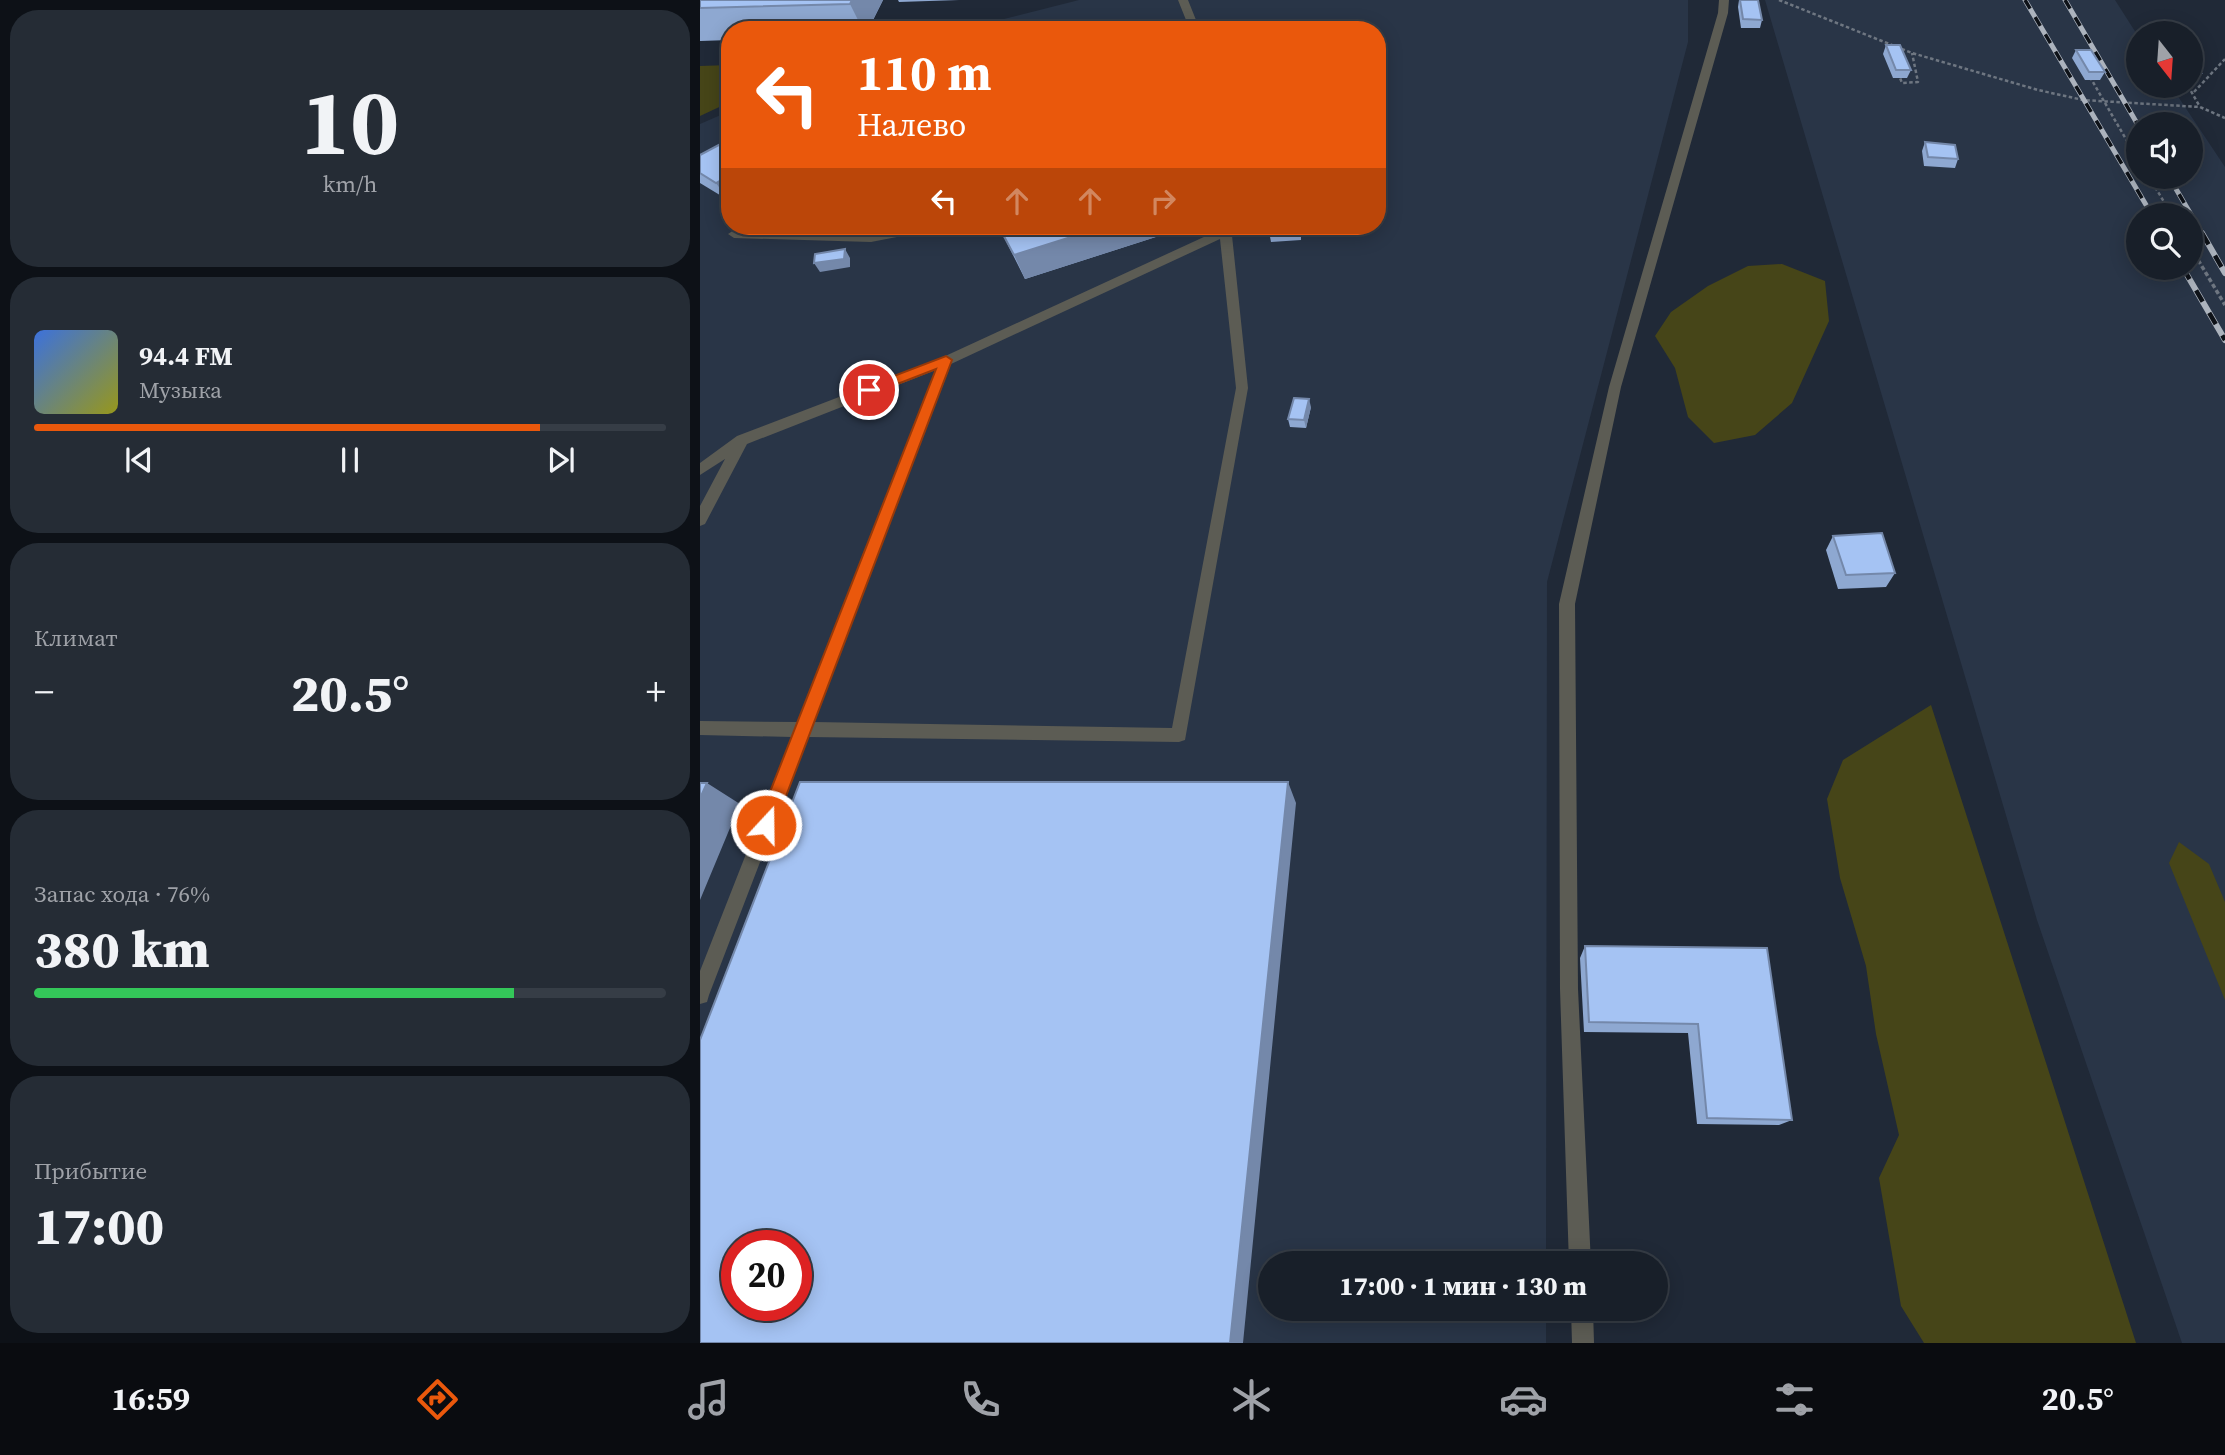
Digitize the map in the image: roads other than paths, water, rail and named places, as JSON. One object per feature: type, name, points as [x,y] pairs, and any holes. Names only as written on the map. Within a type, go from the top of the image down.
[{"type":"lane","points":[[1183,0],[1191,21]]},
{"type":"lane","points":[[1579,1251],[1569,989],[1567,604],[1615,387],[1723,13],[1724,0]]},
{"type":"lane","points":[[789,235],[872,238],[887,235]]},
{"type":"lane","points":[[700,470],[741,440],[946,360],[1212,235]]},
{"type":"lane","points":[[700,728],[1180,735],[1242,388],[1226,235]]},
{"type":"lane","points":[[700,995],[946,360]]},
{"type":"lane","points":[[700,520],[741,440]]},
{"type":"lane","points":[[1582,1321],[1583,1343]]},
{"type":"railway","points":[[2025,0],[2145,203]]},
{"type":"railway","points":[[2065,0],[2130,112]]},
{"type":"railway","points":[[2176,189],[2184,203]]},
{"type":"railway","points":[[2203,235],[2225,273]]},
{"type":"railway","points":[[2190,280],[2225,340]]}]
